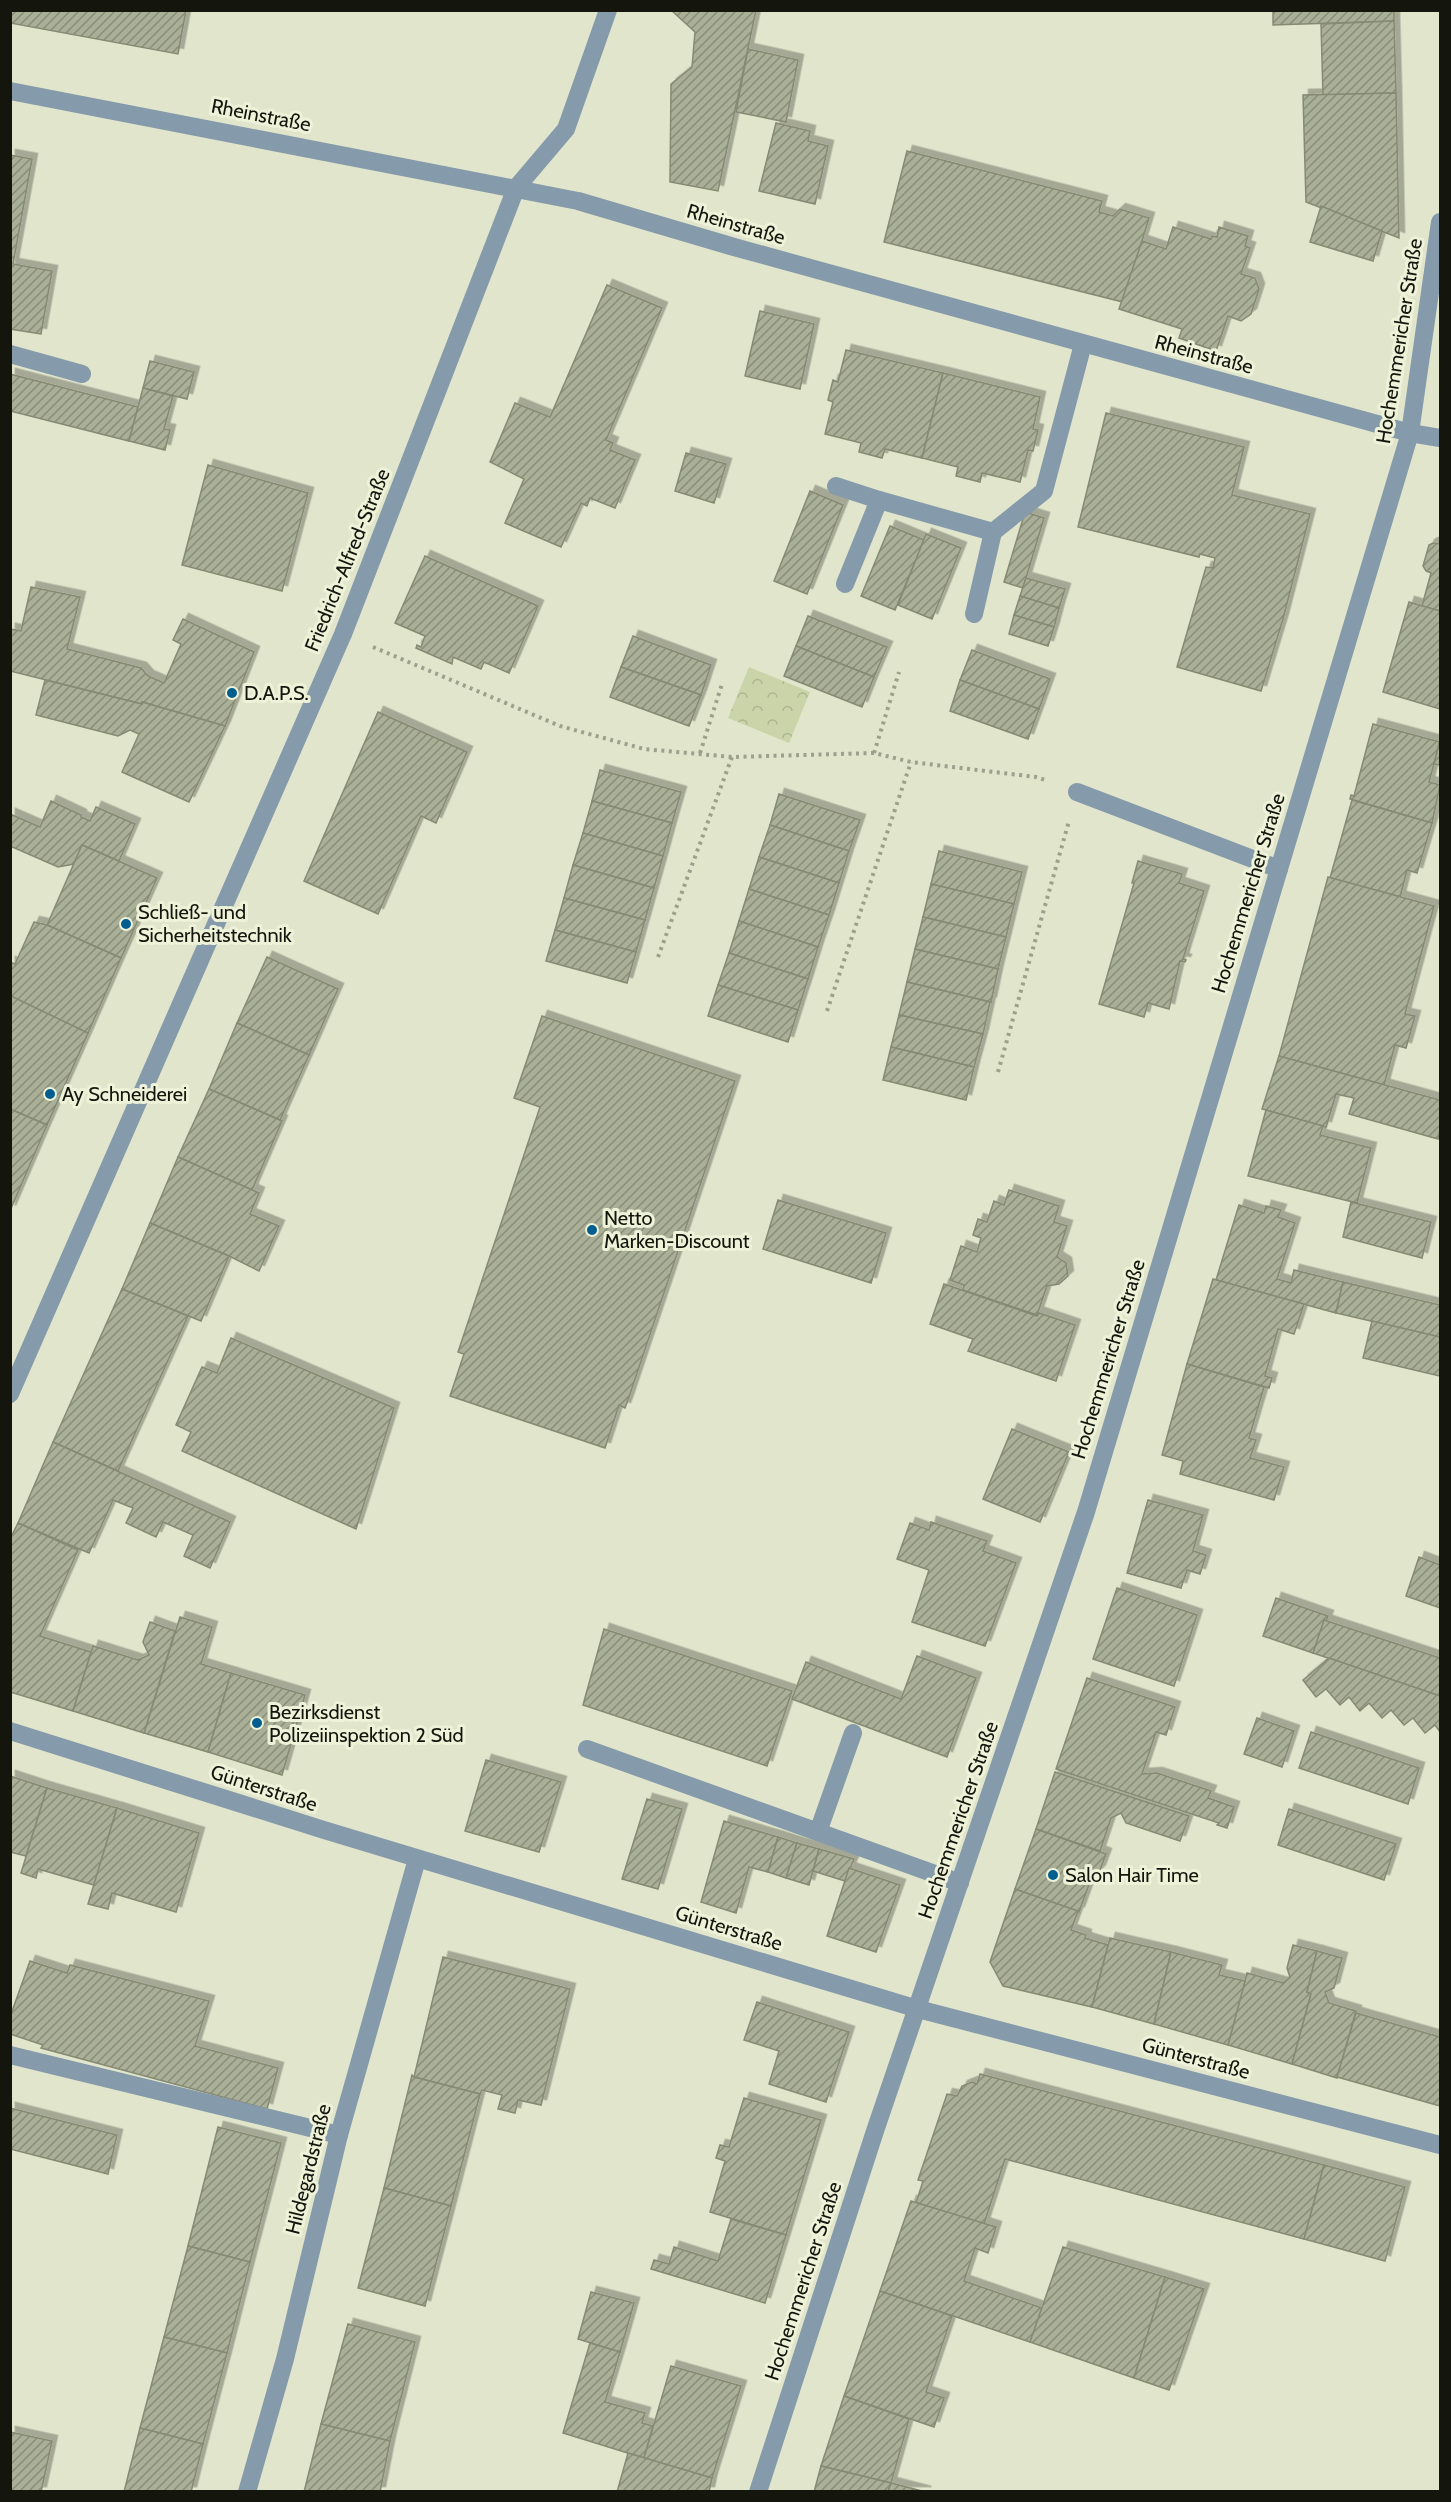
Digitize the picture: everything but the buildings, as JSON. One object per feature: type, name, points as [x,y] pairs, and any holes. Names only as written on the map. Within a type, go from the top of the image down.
[{"type":"street","name":"Friedrich-Alfred-Straße","points":[[10,1394],[343,634],[516,189],[566,129],[608,10]]},
{"type":"street","name":"Rheinstraße","points":[[10,91],[578,201],[734,247],[1410,434],[1440,438]]},
{"type":"street","name":"Hochemmericher Straße","points":[[758,2492],[1086,1512],[1410,434],[1440,222]]},
{"type":"street","points":[[974,614],[993,532],[1044,491],[1083,344]]},
{"type":"street","points":[[10,354],[82,374]]},
{"type":"street","points":[[836,486],[993,532]]},
{"type":"street","points":[[845,584],[879,500]]},
{"type":"street","points":[[1077,792],[1279,869]]},
{"type":"street","name":"Günterstraße","points":[[10,1731],[417,1859],[918,2009],[1440,2145]]},
{"type":"street","points":[[818,1832],[853,1733]]},
{"type":"street","points":[[587,1749],[960,1883]]},
{"type":"street","name":"Hildegardstraße","points":[[247,2492],[285,2359],[339,2135],[417,1859]]},
{"type":"street","points":[[10,2055],[339,2135]]},
{"type":"path","points":[[343,634],[560,726],[644,749],[732,757],[874,753],[911,762],[1036,777],[1077,792],[998,1072]]},
{"type":"path","points":[[874,753],[899,672]]},
{"type":"path","points":[[700,753],[722,684]]},
{"type":"path","points":[[658,957],[732,757]]},
{"type":"path","points":[[828,1011],[911,762]]},
{"type":"green space","points":[[749,667],[810,692],[789,743],[728,718]]},
{"type":"place","name":"D.A.P.S.","points":[[232,693]]},
{"type":"place","name":"Schließ- und Sicherheitstechnik","points":[[126,924]]},
{"type":"place","name":"Ay Schneiderei","points":[[50,1094]]},
{"type":"place","name":"Netto Marken-Discount","points":[[592,1230]]},
{"type":"place","name":"Bezirksdienst Polizeiinspektion 2 Süd","points":[[257,1723]]},
{"type":"place","name":"Salon Hair Time","points":[[1053,1875]]}]
